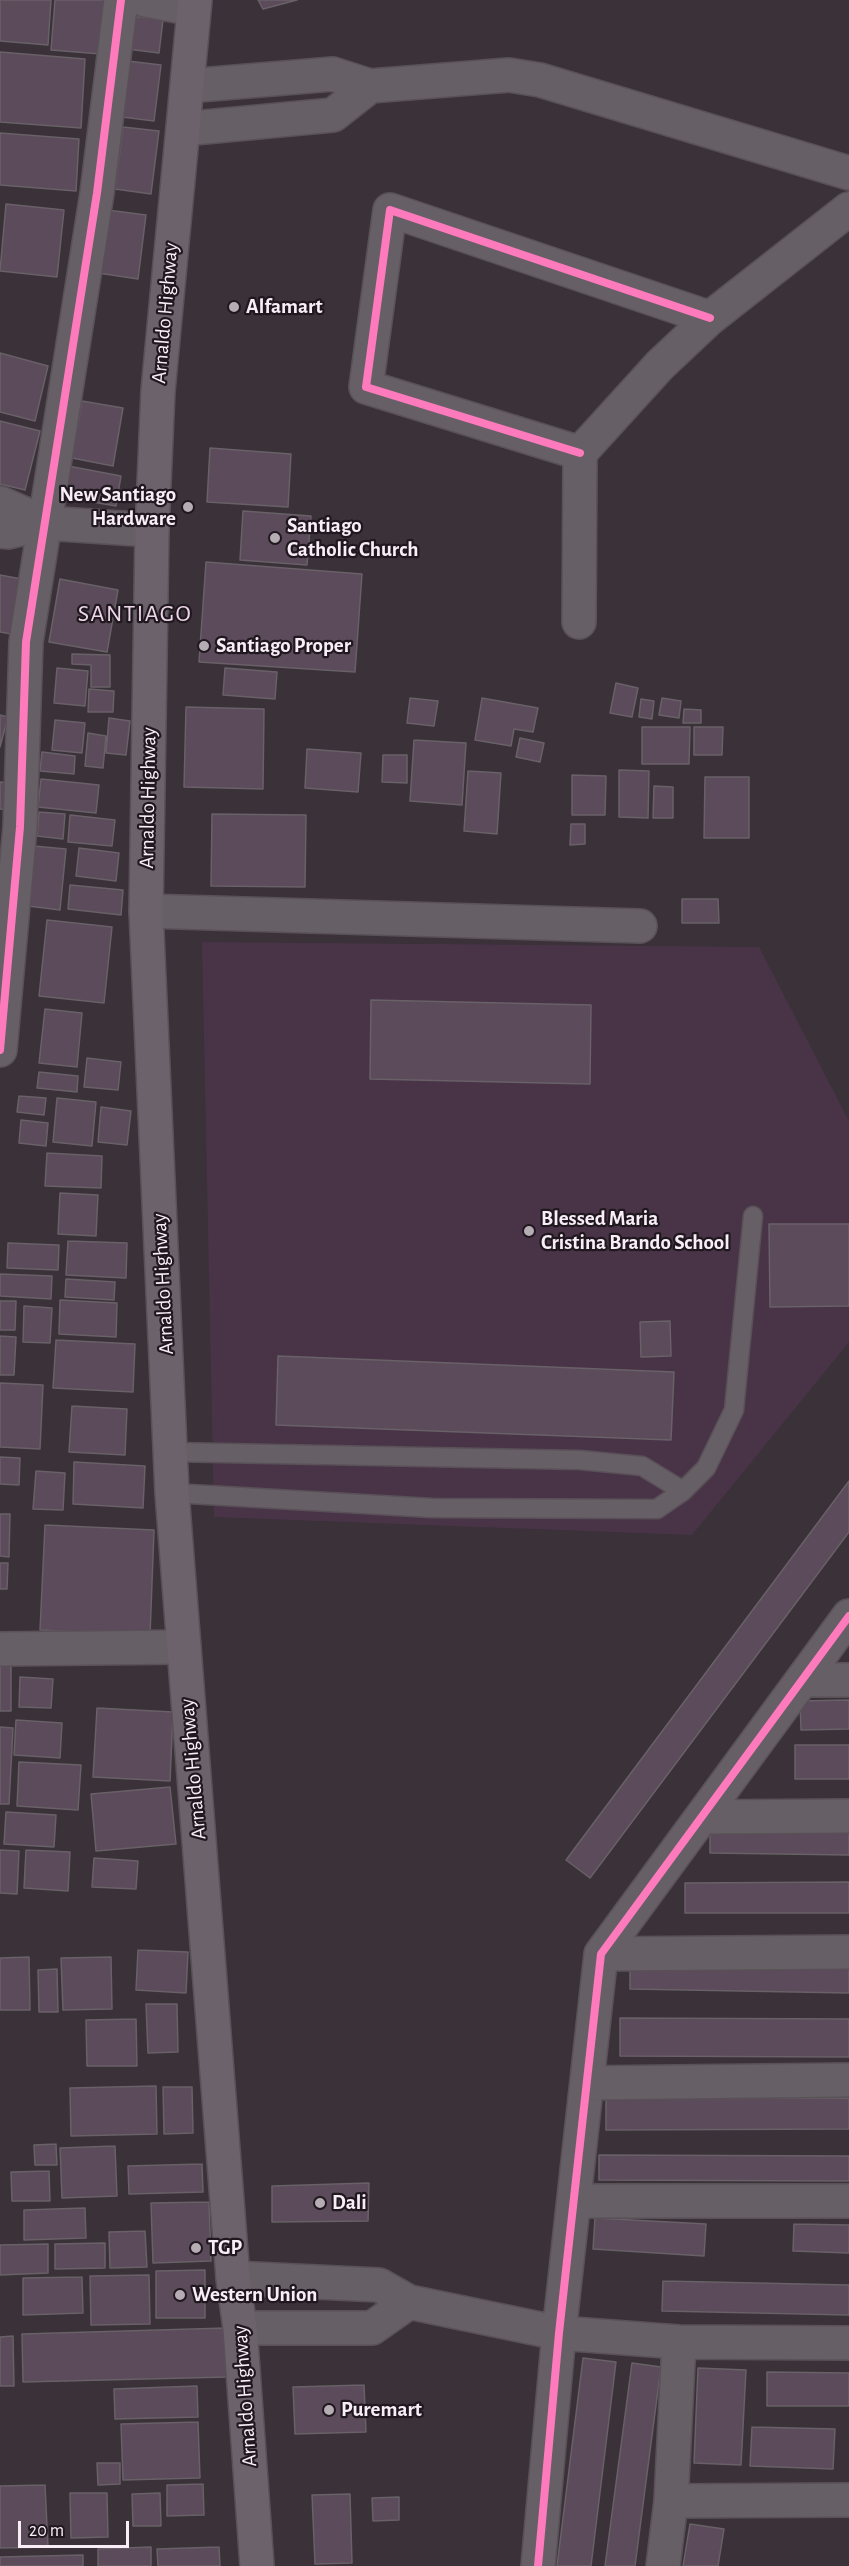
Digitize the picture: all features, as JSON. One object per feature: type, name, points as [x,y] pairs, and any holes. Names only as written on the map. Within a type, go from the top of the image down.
[{"type":"main road","name":"Arnaldo Highway","points":[[194,5],[158,392],[152,530],[146,911],[172,1493],[233,2278],[240,2328],[257,2566]]},
{"type":"street","points":[[0,1048],[19,838],[26,642],[97,193],[121,0]]},
{"type":"street","points":[[145,0],[194,5]]},
{"type":"street","points":[[187,86],[333,74],[369,86],[509,75],[540,80],[849,173]]},
{"type":"street","points":[[183,129],[333,115],[369,86]]},
{"type":"street","points":[[579,622],[580,453],[660,365],[710,318],[849,209]]},
{"type":"street","points":[[580,453],[366,387],[390,210],[710,318]]},
{"type":"street","points":[[0,503],[45,523]]},
{"type":"street","points":[[0,531],[8,532],[45,523],[152,530]]},
{"type":"street","points":[[146,911],[640,926]]},
{"type":"street","points":[[538,2566],[559,2333],[601,1954],[849,1616]]},
{"type":"street","points":[[0,1649],[184,1647]]},
{"type":"street","points":[[804,1680],[849,1680]]},
{"type":"street","points":[[702,1817],[849,1815]]},
{"type":"street","points":[[601,1954],[849,1952]]},
{"type":"street","points":[[587,2083],[849,2080]]},
{"type":"street","points":[[574,2200],[849,2201]]},
{"type":"street","points":[[233,2278],[379,2285],[410,2302],[559,2333],[679,2342],[849,2343]]},
{"type":"street","points":[[240,2328],[372,2328],[410,2302]]},
{"type":"street","points":[[663,2566],[671,2501],[679,2342]]},
{"type":"street","points":[[671,2501],[849,2500]]},
{"type":"lane","points":[[172,1493],[432,1508],[657,1509],[683,1491],[706,1468],[734,1410],[753,1216]]},
{"type":"lane","points":[[170,1452],[580,1460],[642,1466],[683,1491]]},
{"type":"shaded area","name":"Blessed Maria Cristina Brando School","points":[[202,942],[759,947],[849,1121],[849,1342],[692,1535],[214,1517]]},
{"type":"building","points":[[0,0],[51,0],[48,45],[0,41]]},
{"type":"building","points":[[55,0],[106,0],[101,54],[51,50]]},
{"type":"building","points":[[258,0],[297,0],[263,9]]},
{"type":"building","points":[[131,16],[163,20],[159,53],[127,49]]},
{"type":"building","points":[[0,52],[85,59],[81,128],[0,122]]},
{"type":"building","points":[[128,61],[161,65],[154,121],[122,117]]},
{"type":"building","points":[[123,127],[159,131],[151,194],[115,189]]},
{"type":"building","points":[[0,133],[79,139],[76,191],[0,185]]},
{"type":"building","points":[[6,204],[64,210],[57,277],[0,271]]},
{"type":"building","points":[[107,210],[146,215],[138,279],[98,273]]},
{"type":"building","points":[[0,353],[48,366],[35,421],[0,412]]},
{"type":"building","points":[[82,401],[123,408],[113,466],[72,458]]},
{"type":"building","points":[[0,421],[40,431],[25,490],[0,484]]},
{"type":"building","points":[[210,448],[291,454],[288,507],[207,502]]},
{"type":"building","points":[[68,466],[121,476],[116,506],[63,497]]},
{"type":"building","name":"Santiago Catholic Church","points":[[243,511],[311,516],[307,565],[240,560]]},
{"type":"building","points":[[206,562],[362,574],[355,672],[199,662]]},
{"type":"building","points":[[0,575],[27,580],[17,635],[0,632]]},
{"type":"building","points":[[60,579],[118,590],[107,652],[49,642]]},
{"type":"building","points":[[72,654],[110,655],[110,687],[91,687],[91,665],[72,664]]},
{"type":"building","points":[[57,668],[88,671],[85,706],[54,703]]},
{"type":"building","points":[[225,668],[277,672],[275,699],[223,695]]},
{"type":"building","points":[[616,683],[638,688],[632,717],[610,713]]},
{"type":"building","points":[[89,689],[114,691],[113,712],[88,712]]},
{"type":"building","points":[[410,698],[438,701],[434,726],[407,723]]},
{"type":"building","points":[[482,698],[538,708],[533,732],[514,729],[511,746],[475,740]]},
{"type":"building","points":[[662,698],[681,701],[679,718],[659,715]]},
{"type":"building","points":[[641,699],[654,701],[652,719],[639,717]]},
{"type":"building","points":[[186,707],[264,709],[263,789],[184,787]]},
{"type":"building","points":[[684,709],[701,710],[701,723],[683,723]]},
{"type":"building","points":[[0,715],[8,717],[0,747]]},
{"type":"building","points":[[109,718],[130,721],[126,755],[106,753]]},
{"type":"building","points":[[55,720],[85,723],[82,753],[52,750]]},
{"type":"building","points":[[642,727],[690,727],[689,764],[642,764]]},
{"type":"building","points":[[694,727],[723,727],[722,755],[694,755]]},
{"type":"building","points":[[88,733],[106,736],[103,768],[85,766]]},
{"type":"building","points":[[520,738],[544,743],[540,762],[516,757]]},
{"type":"building","points":[[414,740],[466,743],[462,805],[410,801]]},
{"type":"building","points":[[307,749],[361,753],[358,792],[305,788]]},
{"type":"building","points":[[42,752],[75,756],[74,774],[40,771]]},
{"type":"building","points":[[383,755],[407,755],[407,783],[382,782]]},
{"type":"building","points":[[619,770],[649,771],[648,818],[619,817]]},
{"type":"building","points":[[468,771],[501,773],[497,834],[464,831]]},
{"type":"building","points":[[572,775],[606,776],[605,815],[572,815]]},
{"type":"building","points":[[705,777],[749,777],[749,838],[704,838]]},
{"type":"building","points":[[41,779],[99,785],[96,813],[38,807]]},
{"type":"building","points":[[0,782],[12,783],[10,810],[0,809]]},
{"type":"building","points":[[654,786],[673,787],[673,818],[653,818]]},
{"type":"building","points":[[39,812],[65,814],[63,839],[37,836]]},
{"type":"building","points":[[212,814],[306,815],[305,887],[211,886]]},
{"type":"building","points":[[70,815],[115,820],[112,846],[68,842]]},
{"type":"building","points":[[571,824],[585,824],[585,844],[570,845]]},
{"type":"building","points":[[34,846],[66,849],[60,910],[28,906]]},
{"type":"building","points":[[79,848],[119,853],[116,881],[76,876]]},
{"type":"building","points":[[70,885],[123,890],[121,915],[68,909]]},
{"type":"building","points":[[682,899],[718,899],[719,923],[682,923]]},
{"type":"building","points":[[47,920],[112,927],[104,1003],[39,996]]},
{"type":"building","points":[[371,1000],[591,1005],[590,1084],[370,1079]]},
{"type":"building","points":[[45,1009],[82,1013],[77,1067],[39,1063]]},
{"type":"building","points":[[87,1058],[121,1062],[118,1090],[84,1087]]},
{"type":"building","points":[[39,1072],[78,1076],[77,1092],[37,1088]]},
{"type":"building","points":[[19,1096],[46,1098],[44,1115],[17,1112]]},
{"type":"building","points":[[57,1098],[96,1102],[92,1146],[53,1142]]},
{"type":"building","points":[[101,1107],[131,1111],[127,1145],[98,1142]]},
{"type":"building","points":[[21,1120],[48,1123],[46,1146],[19,1143]]},
{"type":"building","points":[[47,1153],[102,1156],[101,1188],[45,1186]]},
{"type":"building","points":[[60,1193],[98,1195],[96,1236],[58,1234]]},
{"type":"building","points":[[769,1224],[849,1224],[849,1306],[770,1307]]},
{"type":"building","points":[[68,1241],[127,1243],[126,1278],[66,1275]]},
{"type":"building","points":[[8,1243],[59,1245],[58,1270],[7,1268]]},
{"type":"building","points":[[0,1274],[52,1276],[51,1299],[0,1296]]},
{"type":"building","points":[[66,1279],[115,1282],[114,1300],[65,1297]]},
{"type":"building","points":[[60,1300],[117,1303],[116,1337],[59,1334]]},
{"type":"building","points":[[0,1301],[16,1301],[15,1330],[0,1330]]},
{"type":"building","points":[[24,1306],[52,1308],[50,1343],[23,1342]]},
{"type":"building","points":[[670,1321],[671,1356],[641,1357],[640,1322]]},
{"type":"building","points":[[0,1336],[16,1337],[14,1375],[0,1375]]},
{"type":"building","points":[[56,1340],[135,1344],[133,1392],[53,1388]]},
{"type":"building","points":[[278,1356],[674,1372],[671,1440],[276,1425]]},
{"type":"building","points":[[0,1383],[43,1385],[40,1449],[0,1447]]},
{"type":"building","points":[[72,1406],[127,1409],[125,1455],[69,1452]]},
{"type":"building","points":[[0,1457],[20,1458],[19,1485],[0,1484]]},
{"type":"building","points":[[74,1462],[145,1466],[143,1508],[73,1504]]},
{"type":"building","points":[[36,1471],[65,1473],[63,1510],[33,1509]]},
{"type":"building","points":[[849,1481],[849,1532],[590,1878],[566,1860]]},
{"type":"building","points":[[0,1514],[10,1514],[9,1557],[0,1556]]},
{"type":"building","points":[[45,1525],[154,1530],[150,1636],[40,1630]]},
{"type":"building","points":[[0,1563],[8,1563],[7,1589],[0,1589]]},
{"type":"building","points":[[0,1659],[11,1659],[11,1711],[0,1711]]},
{"type":"building","points":[[20,1677],[53,1679],[51,1708],[19,1707]]},
{"type":"building","points":[[849,1700],[849,1729],[801,1730],[800,1701]]},
{"type":"building","points":[[97,1708],[173,1712],[170,1781],[93,1777]]},
{"type":"building","points":[[16,1720],[62,1723],[60,1758],[14,1755]]},
{"type":"building","points":[[0,1727],[13,1728],[9,1804],[0,1804]]},
{"type":"building","points":[[795,1745],[849,1745],[849,1779],[795,1779]]},
{"type":"building","points":[[19,1762],[81,1765],[78,1810],[17,1806]]},
{"type":"building","points":[[170,1787],[176,1844],[96,1851],[91,1794]]},
{"type":"building","points":[[6,1812],[56,1815],[54,1847],[4,1844]]},
{"type":"building","points":[[710,1827],[849,1829],[849,1855],[710,1853]]},
{"type":"building","points":[[0,1850],[19,1851],[17,1894],[0,1893]]},
{"type":"building","points":[[26,1850],[70,1852],[68,1891],[24,1888]]},
{"type":"building","points":[[94,1858],[138,1861],[136,1889],[92,1887]]},
{"type":"building","points":[[849,1882],[849,1913],[685,1913],[685,1883]]},
{"type":"building","points":[[138,1950],[188,1952],[186,1993],[136,1990]]},
{"type":"building","points":[[29,1957],[30,2010],[0,2010],[0,1958]]},
{"type":"building","points":[[111,1957],[112,2009],[63,2010],[61,1958]]},
{"type":"building","points":[[630,1966],[849,1969],[849,1993],[630,1989]]},
{"type":"building","points":[[57,1969],[58,2012],[39,2012],[38,1970]]},
{"type":"building","points":[[146,2004],[177,2004],[178,2052],[148,2053]]},
{"type":"building","points":[[620,2018],[849,2019],[849,2057],[620,2056]]},
{"type":"building","points":[[136,2019],[137,2066],[87,2066],[86,2020]]},
{"type":"building","points":[[156,2086],[157,2134],[71,2136],[70,2088]]},
{"type":"building","points":[[163,2087],[192,2087],[193,2133],[164,2134]]},
{"type":"building","points":[[849,2098],[849,2129],[606,2130],[606,2099]]},
{"type":"building","points":[[56,2144],[57,2165],[35,2165],[34,2145]]},
{"type":"building","points":[[115,2146],[117,2196],[62,2198],[60,2148]]},
{"type":"building","points":[[599,2155],[849,2156],[849,2181],[599,2180]]},
{"type":"building","points":[[202,2164],[203,2192],[129,2194],[128,2166]]},
{"type":"building","points":[[49,2171],[50,2201],[12,2201],[11,2172]]},
{"type":"building","name":"Dali","points":[[369,2183],[368,2221],[272,2222],[272,2186]]},
{"type":"building","points":[[209,2202],[211,2261],[153,2263],[151,2203]]},
{"type":"building","points":[[85,2208],[86,2238],[24,2240],[24,2210]]},
{"type":"building","points":[[595,2218],[706,2224],[704,2256],[593,2249]]},
{"type":"building","points":[[794,2224],[849,2225],[849,2253],[793,2251]]},
{"type":"building","points":[[145,2231],[147,2267],[110,2268],[109,2232]]},
{"type":"building","points":[[105,2243],[105,2268],[55,2269],[55,2244]]},
{"type":"building","points":[[48,2244],[48,2273],[0,2275],[0,2245]]},
{"type":"building","name":"Western Union","points":[[205,2270],[205,2318],[156,2318],[156,2271]]},
{"type":"building","points":[[149,2275],[150,2324],[91,2325],[90,2276]]},
{"type":"building","points":[[82,2277],[83,2313],[23,2315],[23,2278]]},
{"type":"building","points":[[663,2281],[849,2285],[849,2315],[662,2311]]},
{"type":"building","points":[[226,2328],[227,2377],[23,2382],[22,2334]]},
{"type":"building","points":[[13,2336],[14,2386],[0,2386],[0,2337]]},
{"type":"building","points":[[583,2358],[616,2362],[591,2566],[557,2566]]},
{"type":"building","points":[[632,2363],[661,2367],[635,2566],[605,2566]]},
{"type":"building","points":[[698,2368],[746,2370],[741,2465],[694,2463]]},
{"type":"building","points":[[767,2372],[849,2373],[849,2406],[767,2406]]},
{"type":"building","name":"Puremart","points":[[364,2385],[366,2432],[295,2434],[293,2387]]},
{"type":"building","points":[[197,2386],[198,2417],[115,2419],[114,2389]]},
{"type":"building","points":[[198,2422],[200,2478],[123,2480],[121,2424]]},
{"type":"building","points":[[752,2427],[835,2429],[833,2469],[750,2466]]},
{"type":"building","points":[[97,2463],[120,2463],[120,2484],[98,2485]]},
{"type":"building","points":[[203,2484],[204,2515],[167,2516],[167,2485]]},
{"type":"building","points":[[45,2485],[48,2547],[0,2548],[0,2486]]},
{"type":"building","points":[[70,2493],[107,2493],[108,2537],[71,2538]]},
{"type":"building","points":[[160,2493],[161,2526],[133,2526],[132,2494]]},
{"type":"building","points":[[350,2494],[352,2563],[315,2564],[312,2495]]},
{"type":"building","points":[[399,2497],[399,2520],[373,2521],[372,2498]]},
{"type":"building","points":[[690,2524],[724,2529],[718,2566],[683,2566]]},
{"type":"building","points":[[151,2547],[151,2566],[98,2566],[98,2549]]},
{"type":"building","points":[[219,2547],[220,2566],[158,2566],[157,2549]]},
{"type":"building","points":[[83,2555],[83,2566],[0,2566],[0,2557]]},
{"type":"cycle path","points":[[0,1050],[20,827],[26,642],[97,193],[121,0]]},
{"type":"cycle path","points":[[580,453],[366,387],[390,210],[710,318]]},
{"type":"cycle path","points":[[538,2566],[559,2333],[601,1954],[849,1616]]},
{"type":"place","name":"Alfamart","points":[[234,307]]},
{"type":"place","name":"New Santiago Hardware","points":[[188,507]]},
{"type":"place","name":"Santiago Catholic Church","points":[[275,538]]},
{"type":"place","name":"Santiago Proper","points":[[204,646]]},
{"type":"place","name":"Blessed Maria Cristina Brando School","points":[[529,1231]]},
{"type":"place","name":"Dali","points":[[320,2203]]},
{"type":"place","name":"TGP","points":[[196,2248]]},
{"type":"place","name":"Western Union","points":[[180,2295]]},
{"type":"place","name":"Puremart","points":[[329,2410]]},
{"type":"district","name":"SANTIAGO","points":[[135,614]]}]
